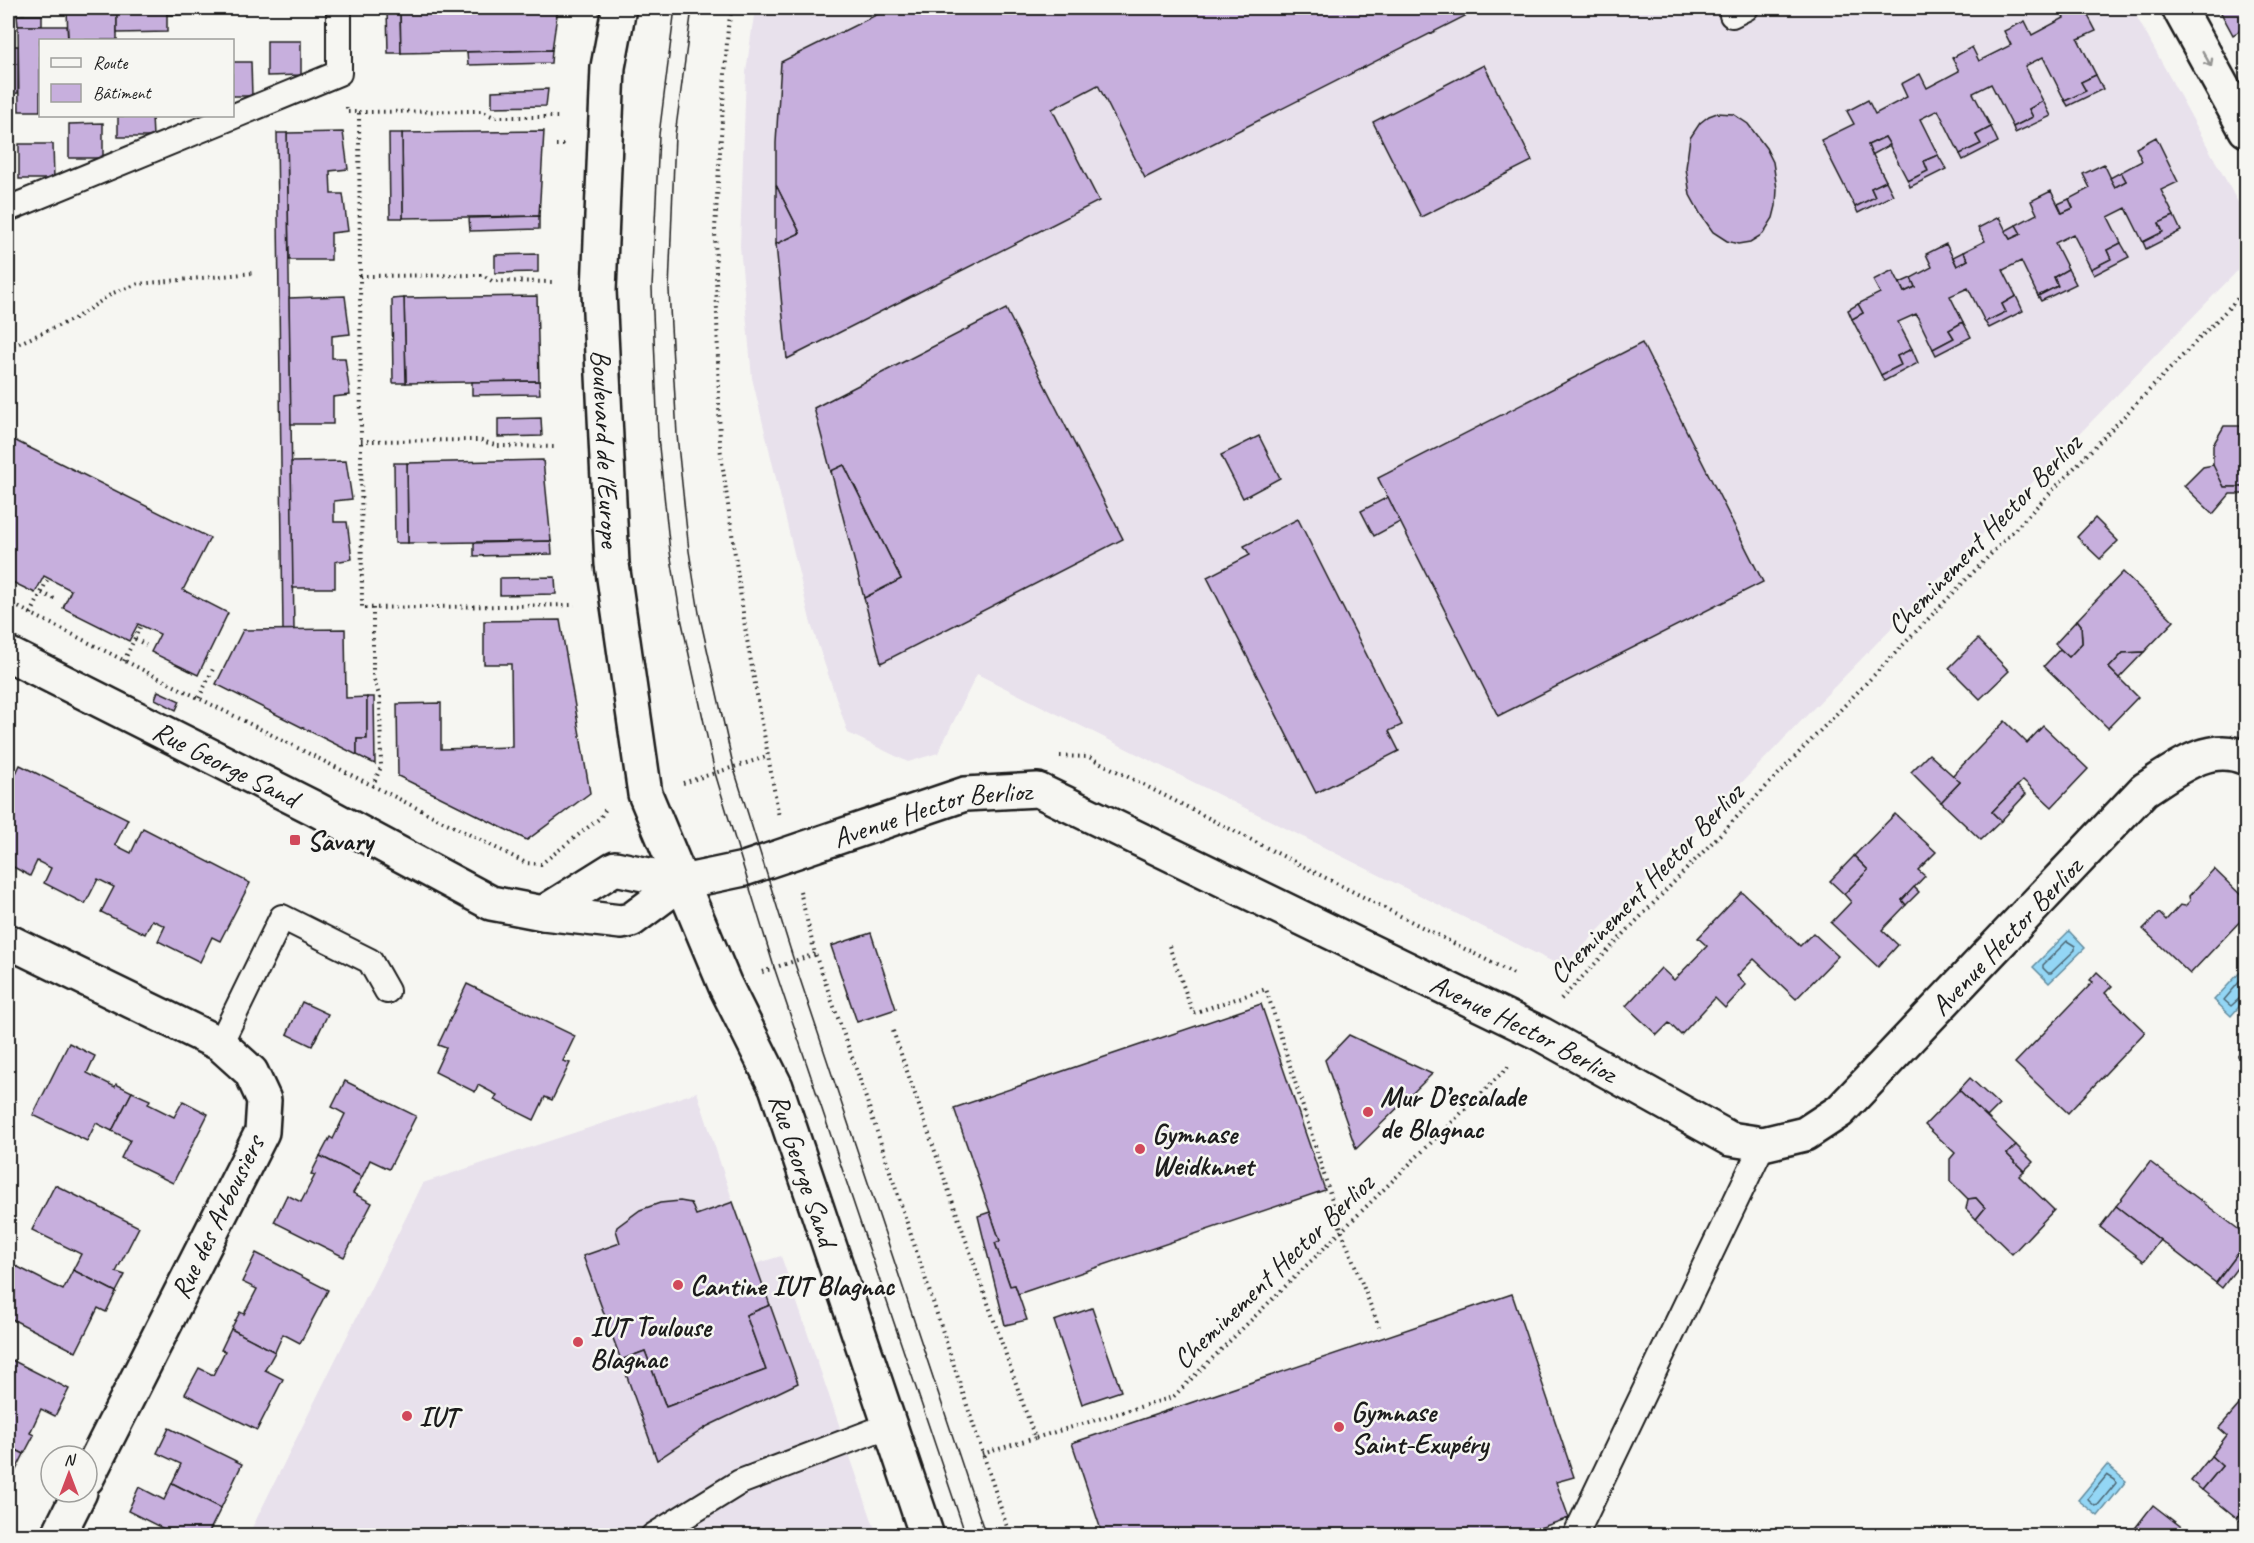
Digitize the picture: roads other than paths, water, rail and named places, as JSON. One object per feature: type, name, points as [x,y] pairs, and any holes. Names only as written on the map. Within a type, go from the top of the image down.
[{"type":"street","name":"Boulevard de l'Europe","points":[[619,8],[608,67],[599,291],[612,564],[645,794],[682,882]]},
{"type":"street","points":[[2179,8],[2247,130]]},
{"type":"street","name":"Rue George Sand","points":[[9,658],[314,808],[491,903],[543,913],[621,922],[631,920],[682,882],[725,985],[776,1087],[927,1536]]},
{"type":"street","name":"Avenue Hector Berlioz","points":[[682,882],[744,869],[965,794],[1038,790],[1541,1034],[1730,1139],[1763,1144],[1805,1134],[1840,1111],[2144,790],[2175,770],[2211,752],[2234,752],[2247,758]]},
{"type":"street","points":[[543,913],[615,868],[682,882]]},
{"type":"street","name":"Rue des Arbousiers","points":[[8,941],[220,1044],[251,1072],[264,1100],[262,1132],[99,1454]]},
{"type":"street","points":[[58,1536],[74,1504]]},
{"type":"lane","points":[[234,116],[339,73],[339,8]]},
{"type":"lane","points":[[8,208],[231,117]]},
{"type":"lane","points":[[220,1044],[282,917],[370,961],[387,991]]},
{"type":"lane","points":[[1575,1536],[1763,1144]]},
{"type":"lane","points":[[653,1536],[740,1482],[890,1425]]},
{"type":"water","points":[[2069,931],[2085,948],[2049,983],[2033,967]]},
{"type":"water","points":[[2244,968],[2246,970],[2246,999],[2231,1016],[2214,1000]]},
{"type":"water","points":[[2107,1465],[2126,1481],[2098,1516],[2078,1500]]},
{"type":"tram line","points":[[675,8],[659,135],[652,288],[658,437],[670,552],[681,618],[715,773],[774,967],[966,1536]]},
{"type":"tram line","points":[[692,8],[675,135],[669,290],[677,435],[689,551],[699,613],[734,769],[794,961],[986,1536]]},
{"type":"place","name":"Savary","points":[[295,840]]},
{"type":"place","name":"Mur D’escalade de Blagnac","points":[[1368,1112]]},
{"type":"place","name":"Gymnase Weidknnet","points":[[1140,1149]]},
{"type":"place","name":"Cantine IUT Blagnac","points":[[678,1285]]},
{"type":"place","name":"IUT Toulouse Blagnac","points":[[578,1342]]},
{"type":"place","name":"IUT","points":[[407,1416]]},
{"type":"place","name":"Gymnase Saint-Exupéry","points":[[1339,1427]]}]
